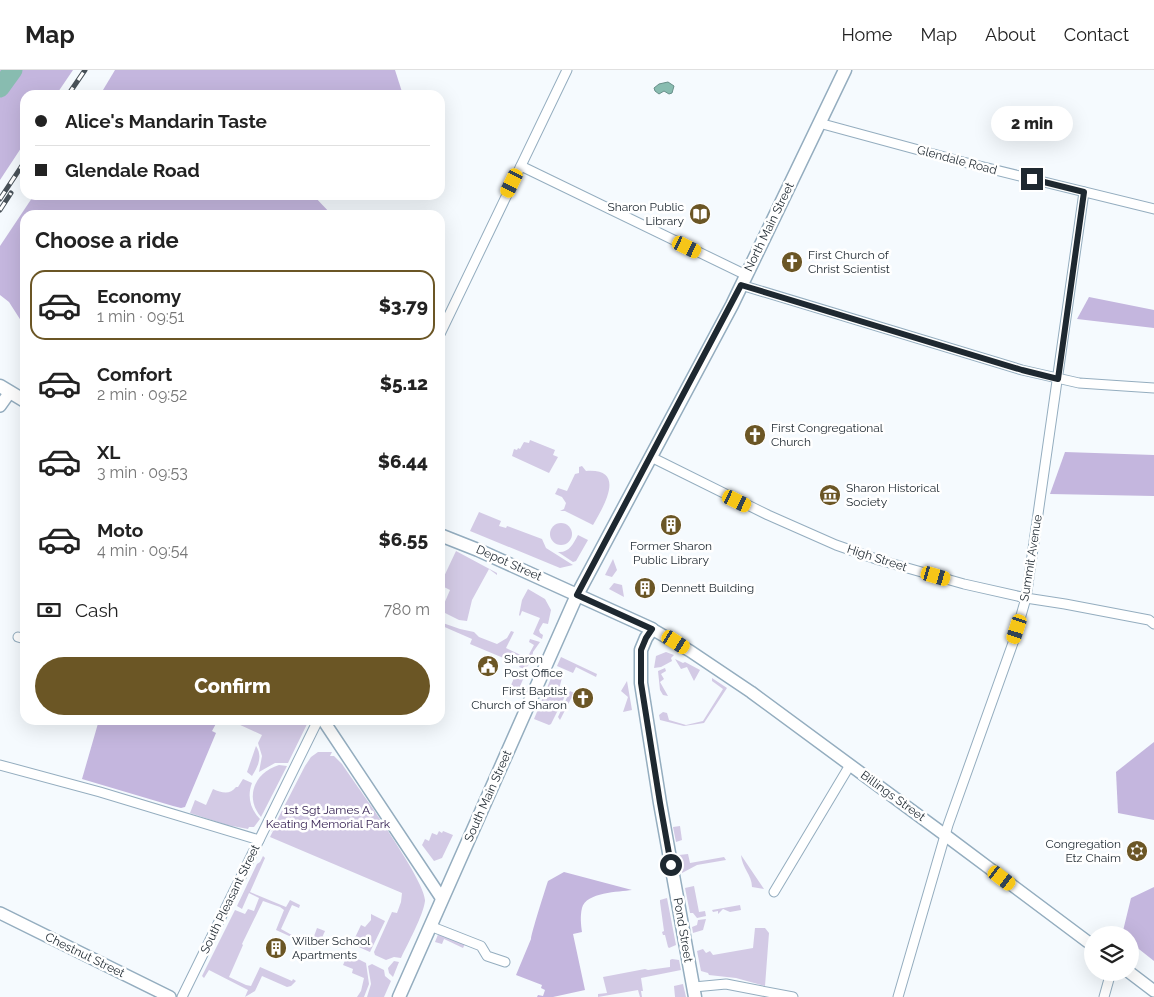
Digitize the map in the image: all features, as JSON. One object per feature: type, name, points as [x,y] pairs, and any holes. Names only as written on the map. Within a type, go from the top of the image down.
[{"type":"main road","name":"North Main Street","points":[[577,595],[744,280],[845,70]]},
{"type":"main road","points":[[5,389],[20,398]]},
{"type":"main road","name":"Depot Street","points":[[445,537],[468,545],[652,629]]},
{"type":"main road","name":"South Main Street","points":[[399,997],[577,595]]},
{"type":"main road","name":"Pond Street","points":[[652,629],[641,650],[641,683],[660,803],[694,992]]},
{"type":"street","points":[[445,324],[566,70]]},
{"type":"street","name":"Glendale Road","points":[[819,123],[937,155],[1154,209]]},
{"type":"street","points":[[520,166],[744,280],[1022,370],[1079,383],[1154,388]]},
{"type":"street","name":"Summit Avenue","points":[[898,997],[945,835],[1014,640],[1026,598],[1084,192]]},
{"type":"street","points":[[0,406],[5,389]]},
{"type":"street","name":"High Street","points":[[651,457],[750,507],[878,560],[964,584],[1026,598],[1152,620]]},
{"type":"street","name":"Billings Street","points":[[652,629],[690,651],[759,698],[1084,940]]},
{"type":"street","name":"South Pleasant Street","points":[[182,997],[316,725]]},
{"type":"street","points":[[326,725],[442,899]]},
{"type":"street","points":[[0,765],[100,792],[259,840]]},
{"type":"street","points":[[774,892],[850,765]]},
{"type":"street","name":"Chestnut Street","points":[[0,913],[170,997]]},
{"type":"street","points":[[430,926],[481,946],[487,956],[504,962]]},
{"type":"street","points":[[1139,980],[1154,991]]},
{"type":"street","points":[[1104,997],[1108,981]]},
{"type":"street","points":[[694,992],[726,984],[794,997]]},
{"type":"green space","points":[[530,440],[555,450],[553,455],[558,457],[549,473],[512,456],[514,449],[520,449],[524,442],[529,443]]},
{"type":"green space","points":[[582,466],[586,471],[599,472],[606,476],[609,482],[606,499],[593,525],[565,511],[560,511],[564,509],[566,503],[562,497],[555,494],[558,488],[567,491],[575,474],[579,473],[579,467]]},
{"type":"green space","points":[[479,512],[501,521],[499,526],[506,528],[507,526],[542,539],[546,548],[573,565],[560,568],[470,531]]},
{"type":"green space","points":[[561,523],[569,526],[572,534],[569,542],[561,545],[553,542],[550,534],[553,526]]},
{"type":"green space","points":[[578,535],[588,540],[576,561],[573,562],[558,552],[568,549]]},
{"type":"green space","points":[[456,551],[497,573],[497,575],[489,569],[472,600],[467,621],[459,620],[445,613],[445,602],[450,590],[445,588],[445,574]]},
{"type":"green space","points":[[613,559],[617,570],[612,577],[605,575]]},
{"type":"green space","points":[[614,583],[622,585],[624,597],[609,589]]},
{"type":"green space","points":[[528,589],[545,599],[551,610],[548,624],[543,623],[539,630],[543,635],[542,639],[533,634],[540,618],[522,611],[519,615],[522,600]]},
{"type":"green space","points":[[445,624],[474,632],[479,637],[497,644],[507,638],[511,631],[514,632],[506,648],[527,658],[534,645],[529,642],[530,639],[540,642],[533,652],[532,661],[525,669],[519,667],[520,665],[470,644],[472,639],[445,627]]},
{"type":"green space","points":[[666,652],[674,655],[671,658],[672,661],[661,667],[654,668],[656,656]]},
{"type":"green space","points":[[561,657],[597,674],[596,677],[576,667],[573,673],[557,666]]},
{"type":"green space","points":[[675,659],[700,670],[694,681],[687,667],[681,669]]},
{"type":"green space","points":[[665,668],[666,671],[661,674],[664,679],[660,682],[668,696],[663,695],[660,690],[658,671]]},
{"type":"green space","points":[[517,671],[525,675],[517,693],[509,690]]},
{"type":"green space","points":[[554,671],[563,674],[559,689],[565,696],[549,725],[534,719]]},
{"type":"green space","points":[[712,678],[727,688],[704,723],[684,726],[660,720],[659,715],[663,712],[667,713],[669,720],[686,725],[703,721],[723,689],[712,681]]},
{"type":"green space","points":[[627,681],[632,710],[623,712],[628,697],[621,691]]},
{"type":"green space","points":[[570,691],[574,693],[560,720],[558,717]]},
{"type":"green space","points":[[240,725],[307,725],[288,763],[275,763],[259,772],[262,756],[258,743],[262,735]]},
{"type":"green space","points":[[256,746],[259,758],[258,765],[252,776],[247,772]]},
{"type":"green space","name":"1st Sgt James A. Keating Memorial Park","points":[[318,752],[332,752],[330,756],[334,756],[342,764],[403,855],[423,891],[424,907],[401,958],[394,957],[386,960],[375,955],[374,952],[392,912],[397,913],[402,893],[270,837],[305,766],[311,757]]},
{"type":"green space","points":[[279,765],[287,766],[261,817],[253,801],[255,786],[258,779],[264,773]]},
{"type":"green space","points":[[243,779],[252,783],[250,802],[260,819],[254,827],[249,827],[248,829],[227,825],[190,813],[195,800],[206,805],[213,789],[223,792],[234,790]]},
{"type":"green space","points":[[680,826],[682,840],[676,842],[673,827]]},
{"type":"green space","points":[[439,831],[453,835],[442,858],[434,861],[422,845],[425,839],[429,841],[432,833],[437,835]]},
{"type":"green space","points":[[688,854],[690,863],[724,857],[726,860],[697,865],[682,873],[679,855]]},
{"type":"green space","points":[[741,855],[764,889],[752,887]]},
{"type":"green space","points":[[263,856],[265,858],[250,892],[286,907],[290,900],[300,905],[299,908],[292,905],[281,929],[299,939],[276,930],[284,910],[263,901],[242,944],[229,977],[251,986],[260,967],[296,981],[287,987],[262,976],[255,991],[245,997],[248,990],[209,970],[204,978],[202,976],[235,910],[245,914],[248,909],[254,911],[259,898],[249,893],[242,909],[237,906],[257,864]]},
{"type":"green space","points":[[694,886],[699,912],[705,911],[706,916],[697,918],[693,913],[690,913],[685,888]]},
{"type":"green space","points":[[667,898],[676,945],[669,948],[665,935],[662,932],[664,931],[660,902],[660,900]]},
{"type":"green space","points":[[740,905],[741,910],[730,912],[723,909],[718,914],[718,911],[713,912],[712,910]]},
{"type":"green space","points":[[371,914],[385,921],[370,952],[352,944],[361,925],[365,927],[371,920]]},
{"type":"green space","points":[[706,919],[703,930],[693,933],[692,927],[697,925],[698,920]]},
{"type":"green space","points":[[317,928],[325,931],[320,942],[313,939]]},
{"type":"green space","points":[[755,928],[765,928],[769,933],[765,986],[736,978],[709,975],[701,971],[697,951],[703,949],[706,953],[710,951],[713,955],[753,948]]},
{"type":"green space","points":[[439,932],[465,944],[463,948],[444,939],[442,944],[435,942]]},
{"type":"green space","points":[[348,954],[366,963],[369,984],[364,997],[357,997],[361,991],[364,978],[352,973],[353,969],[343,965]]},
{"type":"green space","points":[[670,960],[679,960],[681,970],[641,978],[642,997],[640,997],[638,990],[598,997],[598,994],[607,993],[603,977],[645,969],[670,967]]},
{"type":"green space","points":[[394,961],[399,962],[393,977],[389,973],[388,968]]},
{"type":"green space","points":[[372,964],[384,970],[385,976],[391,981],[384,997],[367,997],[371,984],[368,966]]},
{"type":"green space","points":[[683,984],[686,997],[675,997],[674,986]]},
{"type":"shaded area","points":[[0,70],[73,70],[59,90],[20,90],[20,150],[0,180]]},
{"type":"shaded area","points":[[115,70],[395,70],[401,90],[103,90]]},
{"type":"shaded area","points":[[668,82],[674,86],[672,93],[669,94],[664,91],[659,94],[655,91],[654,88],[659,84]]},
{"type":"shaded area","points":[[31,200],[318,200],[327,210],[24,210]]},
{"type":"shaded area","points":[[20,216],[20,319],[9,302],[0,295],[0,246]]},
{"type":"shaded area","points":[[1089,297],[1154,310],[1154,328],[1077,319]]},
{"type":"shaded area","points":[[1065,452],[1154,455],[1154,496],[1050,494]]},
{"type":"shaded area","points":[[98,725],[215,725],[212,731],[216,733],[185,807],[173,806],[82,779]]},
{"type":"shaded area","points":[[1154,742],[1154,820],[1118,813],[1116,772]]},
{"type":"shaded area","points":[[564,872],[632,890],[596,896],[585,903],[582,908],[582,932],[573,934],[585,990],[553,997],[537,997],[538,995],[543,996],[545,990],[541,988],[542,985],[516,975],[531,939],[548,881]]},
{"type":"shaded area","points":[[1154,887],[1154,961],[1139,949],[1139,926],[1124,926],[1131,898]]},
{"type":"waterway","points":[[0,88],[13,70]]},
{"type":"railway","points":[[71,90],[85,70]]},
{"type":"railway","points":[[0,199],[20,169]]},
{"type":"railway","points":[[0,210],[11,193]]},
{"type":"place","name":"Sharon Public Library","points":[[700,214]]},
{"type":"place","name":"First Church of Christ Scientist","points":[[792,262]]},
{"type":"place","name":"First Congregational Church","points":[[755,435]]},
{"type":"place","name":"Sharon Historical Society","points":[[830,495]]},
{"type":"place","name":"Former Sharon Public Library","points":[[671,525]]},
{"type":"place","name":"Dennett Building","points":[[645,588]]},
{"type":"place","name":"Sharon Post Office","points":[[488,666]]},
{"type":"place","name":"First Baptist Church of Sharon","points":[[583,698]]},
{"type":"place","name":"Congregation Etz Chaim","points":[[1137,851]]},
{"type":"place","name":"Wilber School Apartments","points":[[276,948]]},
{"type":"route","points":[[671,865],[641,683],[641,650],[652,629],[577,595],[622,507],[732,305],[741,285],[1022,370],[1058,379],[1084,192],[1032,179]]}]
